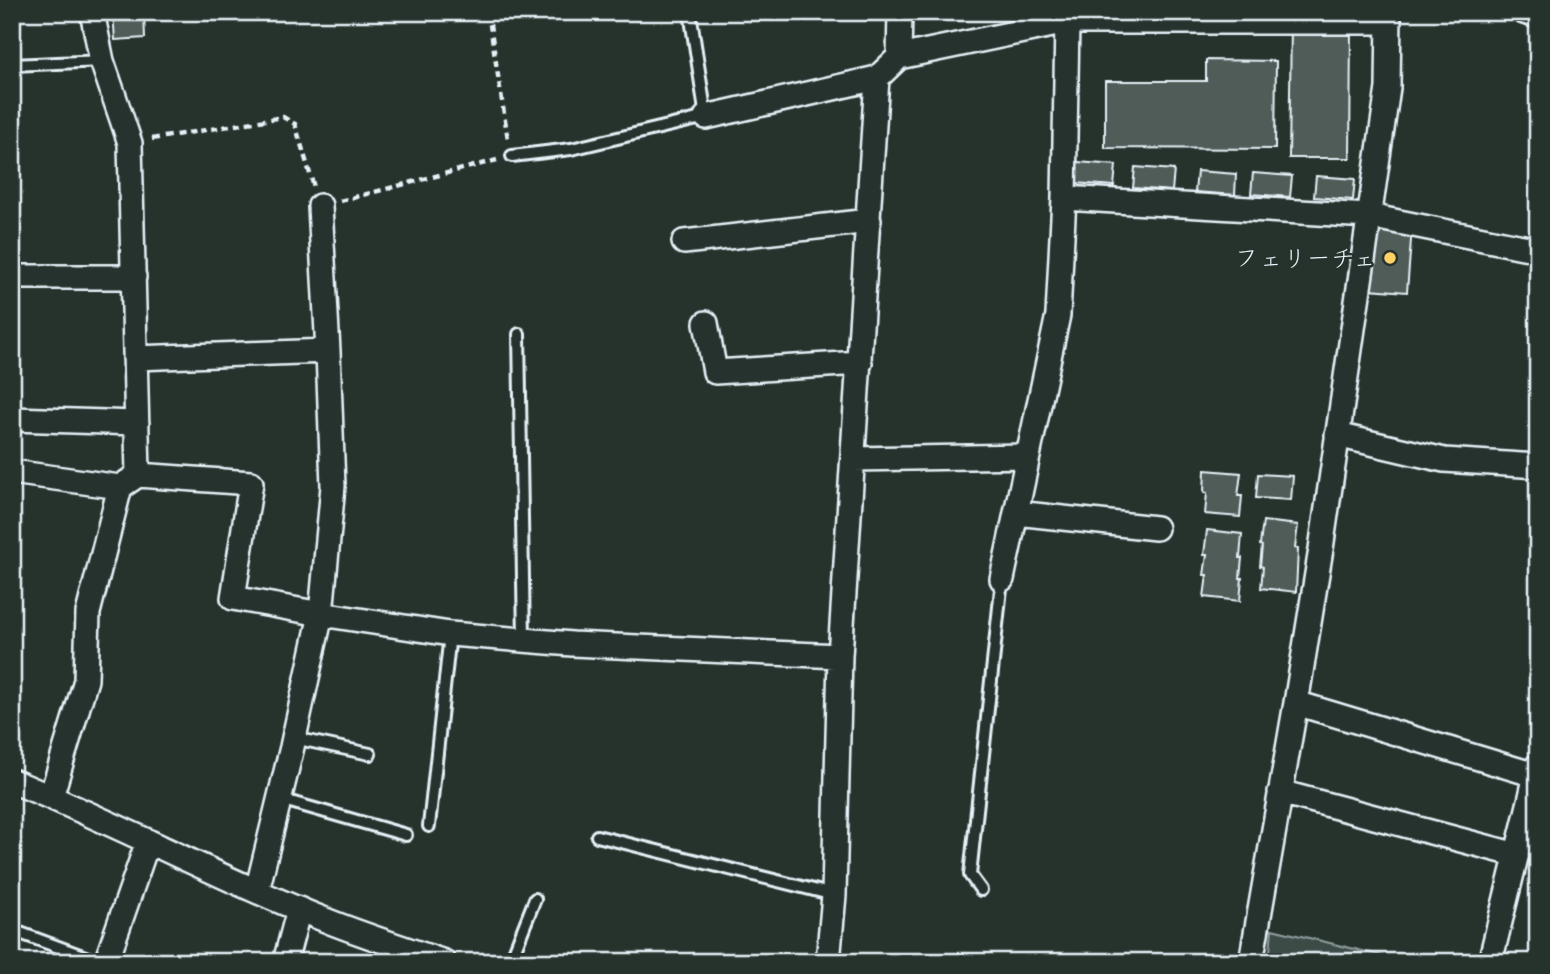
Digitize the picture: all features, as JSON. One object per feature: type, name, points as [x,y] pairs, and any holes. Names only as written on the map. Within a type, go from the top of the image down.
[{"type":"street","points":[[51,797],[86,680],[88,613],[129,481],[137,423],[130,143],[102,61],[92,12]]},
{"type":"street","points":[[899,57],[900,12]]},
{"type":"street","points":[[1524,12],[1538,16]]},
{"type":"street","points":[[706,117],[877,78],[899,57],[1067,22],[1389,17],[1388,88],[1296,703],[1251,962]]},
{"type":"street","points":[[1002,579],[1058,315],[1064,198],[1067,22]]},
{"type":"street","points":[[828,962],[834,895],[840,656],[877,78]]},
{"type":"street","points":[[1064,198],[1369,216],[1538,250]]},
{"type":"street","points":[[257,891],[321,614],[332,486],[320,206]]},
{"type":"street","points":[[684,242],[869,221]]},
{"type":"street","points":[[12,277],[134,277]]},
{"type":"street","points":[[706,323],[715,372],[860,363]]},
{"type":"street","points":[[135,358],[328,351]]},
{"type":"street","points":[[12,419],[137,423]]},
{"type":"street","points":[[1337,435],[1444,460],[1538,465]]},
{"type":"street","points":[[854,459],[1027,456]]},
{"type":"street","points":[[12,472],[129,481],[251,483],[233,598],[450,634],[585,645],[840,656]]},
{"type":"street","points":[[1016,513],[1156,528]]},
{"type":"street","points":[[1296,703],[1536,770],[1534,802],[1517,855],[1490,962]]},
{"type":"street","points":[[12,782],[299,909],[443,962]]},
{"type":"street","points":[[1280,792],[1517,855]]},
{"type":"street","points":[[107,962],[148,841]]},
{"type":"street","points":[[285,962],[299,909]]},
{"type":"lane","points":[[512,156],[571,149],[706,117],[690,12]]},
{"type":"lane","points":[[12,65],[102,61]]},
{"type":"lane","points":[[519,334],[524,640]]},
{"type":"lane","points":[[981,890],[970,876],[1002,579]]},
{"type":"lane","points":[[429,826],[450,634]]},
{"type":"lane","points":[[294,738],[370,754]]},
{"type":"lane","points":[[279,799],[406,835]]},
{"type":"lane","points":[[597,836],[834,895]]},
{"type":"lane","points":[[510,962],[535,899]]},
{"type":"lane","points":[[12,930],[99,962]]},
{"type":"path","points":[[130,143],[283,117],[295,124],[320,206],[512,156],[488,12]]},
{"type":"shaded area","points":[[1272,929],[1408,962],[1269,962]]},
{"type":"building","points":[[113,12],[144,12],[145,38],[115,40]]},
{"type":"building","points":[[1291,27],[1351,28],[1350,158],[1289,158]]},
{"type":"building","points":[[1206,60],[1276,61],[1275,149],[1105,148],[1105,81],[1206,81]]},
{"type":"building","points":[[1077,162],[1116,165],[1114,186],[1075,183]]},
{"type":"building","points":[[1135,167],[1174,170],[1172,191],[1133,188]]},
{"type":"building","points":[[1197,171],[1236,174],[1235,195],[1195,192]]},
{"type":"building","points":[[1253,173],[1292,176],[1290,197],[1251,194]]},
{"type":"building","points":[[1316,176],[1355,179],[1353,200],[1314,197]]},
{"type":"building","name":"フェリーチェ","points":[[1374,225],[1412,227],[1407,292],[1369,289]]},
{"type":"building","points":[[1205,470],[1241,473],[1238,496],[1242,496],[1240,517],[1205,514]]},
{"type":"building","points":[[1258,474],[1293,476],[1291,500],[1256,498]]},
{"type":"building","points":[[1263,521],[1298,525],[1295,548],[1298,549],[1296,592],[1261,588],[1263,567],[1260,566],[1260,545]]},
{"type":"building","points":[[1207,530],[1242,534],[1240,601],[1204,597]]},
{"type":"place","name":"フェリーチェ","points":[[1390,258]]}]
